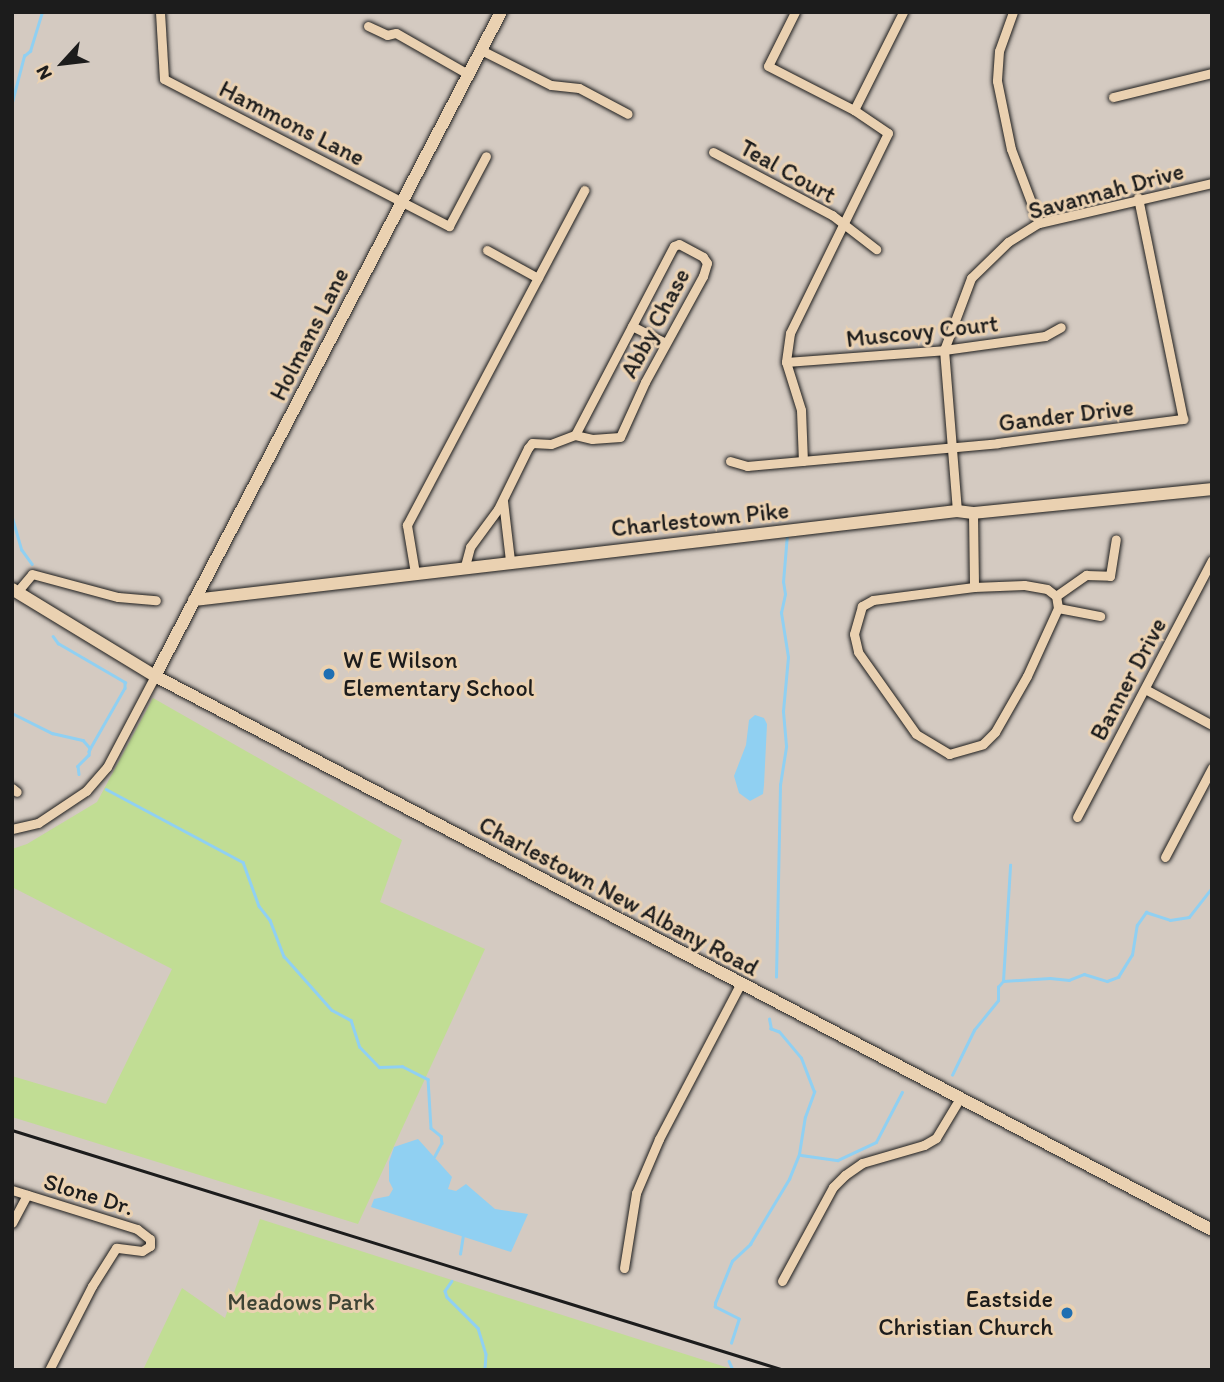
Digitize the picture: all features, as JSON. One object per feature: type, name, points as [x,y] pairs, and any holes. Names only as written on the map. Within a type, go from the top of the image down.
[{"type":"main road","name":"Holmans Lane","points":[[155,676],[500,12]]},
{"type":"main road","name":"Charlestown Pike","points":[[194,600],[465,566],[957,511],[972,513],[1212,489]]},
{"type":"main road","name":"Charlestown New Albany Road","points":[[14,590],[155,676],[1212,1230]]},
{"type":"street","name":"Hammons Lane","points":[[160,12],[164,79],[449,226],[486,156]]},
{"type":"street","points":[[795,12],[768,65],[854,110],[888,133],[790,333],[786,362],[801,410],[803,461]]},
{"type":"street","points":[[854,110],[902,12]]},
{"type":"street","points":[[1013,12],[999,51],[996,81],[1011,149],[1039,223]]},
{"type":"street","points":[[368,26],[387,35],[396,33],[468,74]]},
{"type":"street","points":[[481,50],[551,85],[579,88],[628,114]]},
{"type":"street","points":[[1113,97],[1212,73]]},
{"type":"street","name":"Teal Court","points":[[713,152],[832,215],[876,249]]},
{"type":"street","name":"Savannah Drive","points":[[957,511],[944,350],[971,278],[1007,242],[1039,223],[1212,183]]},
{"type":"street","points":[[415,573],[407,525],[584,190]]},
{"type":"street","name":"Gander Drive","points":[[730,461],[747,466],[803,461],[952,447],[1183,419],[1138,198]]},
{"type":"street","name":"Abby Chase","points":[[465,566],[470,548],[503,499],[532,443],[551,444],[575,435],[603,439],[620,437],[707,263],[679,244],[674,246],[665,260],[575,435]]},
{"type":"street","points":[[487,250],[538,278]]},
{"type":"street","points":[[632,326],[666,343]]},
{"type":"street","name":"Muscovy Court","points":[[786,362],[944,350],[1045,336],[1061,327]]},
{"type":"street","points":[[503,499],[510,561]]},
{"type":"street","points":[[972,513],[974,587]]},
{"type":"street","points":[[1056,596],[1086,575],[1110,576],[1115,539]]},
{"type":"street","name":"Banner Drive","points":[[1077,817],[1212,559]]},
{"type":"street","points":[[14,590],[32,574],[117,597],[156,600]]},
{"type":"street","points":[[1024,585],[1047,589],[1056,596],[1058,608],[1027,676],[995,732],[983,744],[949,754],[916,734],[858,652],[854,634],[862,606],[873,600],[974,587],[1024,585]]},
{"type":"street","points":[[1058,608],[1100,616]]},
{"type":"street","points":[[12,830],[38,823],[86,791],[107,766],[155,676]]},
{"type":"street","points":[[1145,689],[1212,725]]},
{"type":"street","points":[[1165,857],[1212,768]]},
{"type":"street","points":[[624,1268],[636,1193],[659,1139],[741,983]]},
{"type":"street","points":[[782,1281],[833,1187],[862,1163],[924,1145],[936,1138],[960,1098]]},
{"type":"street","name":"Slone Dr.","points":[[12,1190],[137,1229],[150,1239],[150,1246],[142,1251],[116,1248],[92,1286],[48,1370]]},
{"type":"street","points":[[12,1223],[27,1195]]},
{"type":"green space","points":[[153,698],[402,840],[380,902],[485,949],[358,1224],[12,1117],[12,1076],[106,1104],[172,969],[12,887],[12,849],[27,844],[97,802]]},
{"type":"green space","name":"Meadows Park","points":[[260,1219],[735,1370],[143,1370],[182,1288],[225,1318]]},
{"type":"water","points":[[755,715],[764,718],[767,724],[764,785],[763,794],[750,801],[739,793],[734,776],[746,745],[749,720]]},
{"type":"water","points":[[418,1139],[452,1177],[448,1189],[456,1191],[466,1184],[495,1209],[528,1214],[511,1252],[371,1207],[374,1199],[389,1196],[393,1189],[389,1181],[389,1162],[394,1147]]},
{"type":"waterway","points":[[12,102],[24,56],[30,51],[42,12]]},
{"type":"waterway","points":[[12,516],[22,550],[32,564]]},
{"type":"waterway","points":[[776,977],[780,785],[786,746],[783,711],[788,657],[781,613],[785,594],[783,582],[787,534]]},
{"type":"waterway","points":[[53,636],[58,643],[125,682],[125,688],[89,751]]},
{"type":"waterway","points":[[12,713],[52,733],[83,740],[90,748],[89,755],[78,766],[79,774]]},
{"type":"waterway","points":[[106,789],[243,862],[259,906],[270,920],[284,956],[332,1010],[351,1020],[360,1047],[379,1067],[402,1066],[428,1079],[431,1128],[441,1136],[442,1143],[435,1156]]},
{"type":"waterway","points":[[952,1075],[974,1030],[998,1000],[998,987],[1003,981],[1010,865]]},
{"type":"waterway","points":[[1003,981],[1050,978],[1069,980],[1084,974],[1107,981],[1118,977],[1132,955],[1137,925],[1146,912],[1170,920],[1189,917],[1212,888]]},
{"type":"waterway","points":[[731,1343],[739,1319],[715,1307],[715,1303],[732,1261],[750,1244],[789,1179],[799,1154],[805,1117],[814,1092],[801,1058],[779,1032],[771,1029],[769,1019]]},
{"type":"waterway","points":[[801,1155],[838,1160],[876,1142],[902,1092]]},
{"type":"waterway","points":[[460,1254],[463,1236]]},
{"type":"waterway","points":[[452,1281],[445,1291],[447,1297],[478,1328],[486,1354],[485,1370]]},
{"type":"waterway","points":[[729,1361],[733,1370]]},
{"type":"railway","points":[[12,1130],[784,1370]]},
{"type":"place","name":"W E Wilson Elementary School","points":[[329,674]]},
{"type":"place","name":"Eastside Christian Church","points":[[1067,1313]]}]
